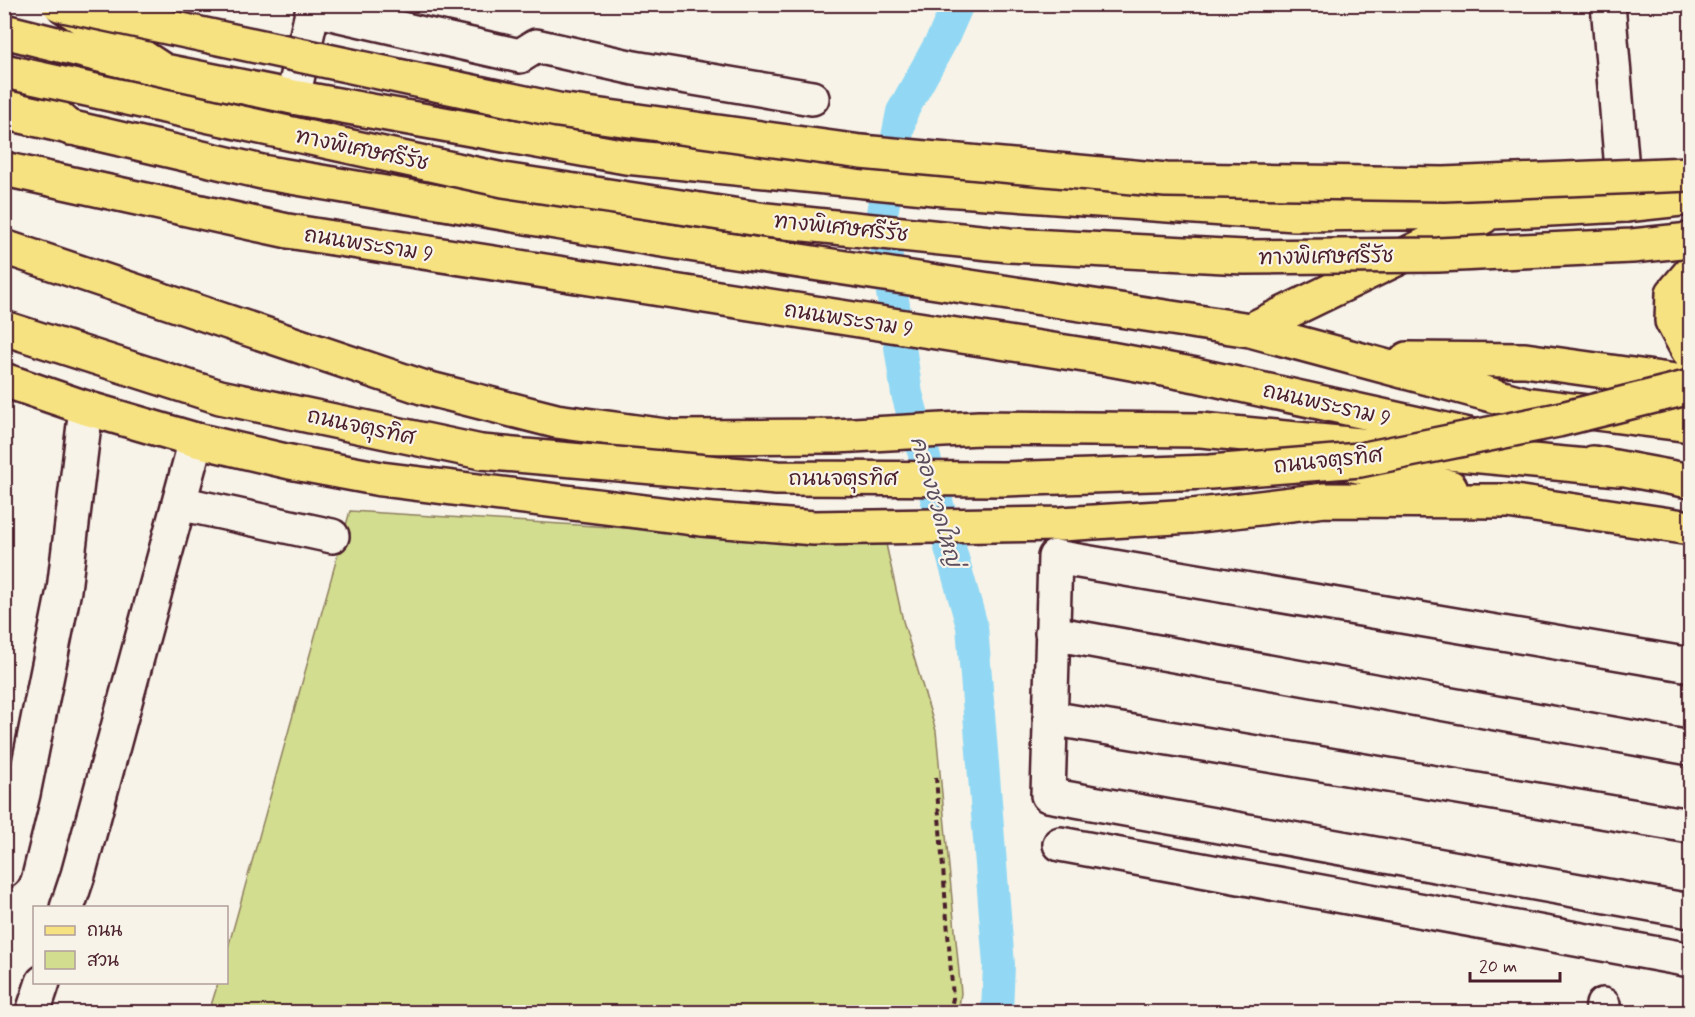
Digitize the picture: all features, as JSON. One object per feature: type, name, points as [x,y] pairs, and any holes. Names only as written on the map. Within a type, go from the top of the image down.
[{"type":"main road","points":[[61,4],[165,71]]},
{"type":"main road","points":[[61,4],[558,110],[861,152],[1166,180],[1444,184],[1690,174]]},
{"type":"main road","points":[[4,31],[165,71],[293,97],[626,157],[944,189],[1295,214],[1492,212],[1625,205],[1690,198]]},
{"type":"main road","points":[[4,70],[70,128]]},
{"type":"main road","name":"ทางพิเศษศรีรัช","points":[[4,70],[503,180],[766,220],[1009,245],[1244,257],[1438,255],[1632,246],[1690,240]]},
{"type":"main road","points":[[4,112],[262,172],[656,239],[1250,330],[1526,404],[1690,425]]},
{"type":"main road","name":"ถนนพระราม 9","points":[[4,169],[288,231],[1110,359],[1196,375],[1619,469],[1690,481]]},
{"type":"main road","points":[[1625,205],[1641,234],[1657,253],[1690,261]]},
{"type":"main road","points":[[1250,330],[1492,212]]},
{"type":"main road","points":[[4,247],[422,387],[556,421],[674,437],[836,436],[979,429],[1201,430],[1619,469]]},
{"type":"main road","points":[[1690,273],[1672,293],[1672,321],[1690,354]]},
{"type":"main road","name":"ถนนจตุรทิศ","points":[[4,328],[220,397],[481,452],[777,478],[1004,479],[1210,472],[1360,460],[1558,420],[1690,385]]},
{"type":"main road","points":[[1363,359],[1525,360],[1690,385]]},
{"type":"main road","points":[[4,380],[86,408],[196,440],[290,462],[381,479],[690,518],[814,528],[1061,524],[1192,516],[1325,500],[1508,501]]},
{"type":"main road","points":[[1201,430],[1508,501],[1690,528]]},
{"type":"street","points":[[111,36],[121,4]]},
{"type":"street","points":[[1608,4],[1625,205]]},
{"type":"street","points":[[293,97],[313,7],[520,56],[536,46],[634,68],[812,98]]},
{"type":"street","points":[[4,871],[9,827],[64,590],[86,408]]},
{"type":"street","points":[[68,906],[196,440]]},
{"type":"street","points":[[179,503],[332,536]]},
{"type":"street","points":[[1690,665],[1055,556],[1048,795],[1690,911]]},
{"type":"street","points":[[1052,633],[1690,748]]},
{"type":"street","points":[[1050,718],[1690,826]]},
{"type":"street","points":[[1060,844],[1690,960]]},
{"type":"street","points":[[33,1012],[42,984]]},
{"type":"path","points":[[936,777],[953,998],[950,1012]]},
{"type":"green space","points":[[350,511],[886,544],[903,621],[936,731],[961,993],[958,1012],[209,1012],[218,984],[228,984],[228,947]]},
{"type":"waterway","name":"คลองชวดใหญ่","points":[[958,4],[943,38],[902,112],[881,218],[907,394],[972,626],[999,965],[997,1012]]}]
